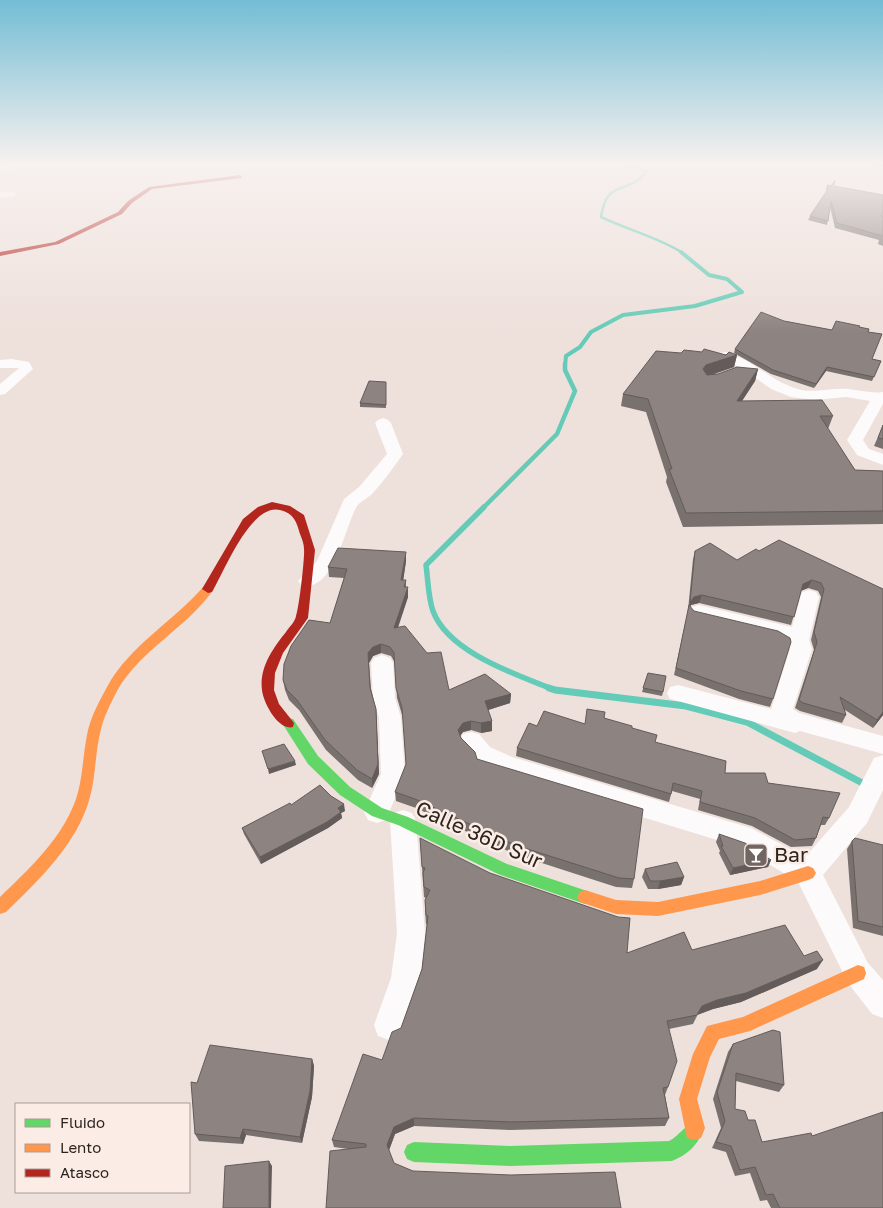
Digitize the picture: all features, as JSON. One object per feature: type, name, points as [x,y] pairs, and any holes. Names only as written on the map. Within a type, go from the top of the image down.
[{"type":"street","points":[[0,254],[57,243],[105,220]]},
{"type":"street","points":[[725,356],[747,365],[782,389],[803,395],[846,393],[883,397]]},
{"type":"street","points":[[0,364],[19,363],[24,365],[26,369],[0,391]]},
{"type":"street","points":[[732,373],[764,377]]},
{"type":"street","points":[[883,397],[873,406],[854,440],[863,452],[883,460]]},
{"type":"street","points":[[308,582],[325,563],[350,503],[365,491],[395,454],[383,423]]},
{"type":"street","points":[[0,907],[37,872],[55,851],[73,822],[87,789],[93,736],[102,710],[114,685],[146,646],[186,613],[202,596],[223,564],[240,531],[247,521],[261,509],[272,505],[283,506],[293,511],[300,518],[310,550],[308,582]]},
{"type":"street","name":"Calle 36D Sur","points":[[308,582],[302,618],[277,652],[269,673],[268,690],[273,706],[286,720],[313,760],[345,791],[377,812],[403,821],[503,869],[616,907],[658,909],[760,888],[808,874]]},
{"type":"street","points":[[810,597],[798,640],[800,649],[781,712],[792,720],[883,747]]},
{"type":"street","points":[[699,612],[782,631],[798,640]]},
{"type":"street","points":[[377,812],[393,774],[390,718],[384,698],[382,663]]},
{"type":"street","points":[[678,693],[883,747]]},
{"type":"street","points":[[471,741],[482,754],[505,766],[751,838],[808,874],[858,973],[883,1003]]},
{"type":"street","points":[[808,874],[858,815],[883,765]]},
{"type":"street","points":[[389,1025],[406,978],[411,933],[403,821]]},
{"type":"street","points":[[414,1152],[510,1156],[672,1151],[686,1142],[696,1128],[688,1099],[702,1054],[713,1032],[744,1026],[858,973]]},
{"type":"building","points":[[836,220],[883,220],[883,236],[837,223]]},
{"type":"building","points":[[761,312],[784,321],[832,330],[836,321],[869,329],[868,332],[882,334],[872,359],[881,361],[874,377],[827,367],[816,384],[773,370],[735,349]]},
{"type":"building","points":[[704,349],[726,355],[729,352],[737,355],[706,365],[703,369],[707,375],[718,374],[737,367],[758,369],[737,401],[822,400],[833,416],[820,416],[855,470],[883,471],[883,511],[686,513],[669,469],[672,469],[648,399],[623,394],[656,351],[681,353],[684,350],[702,352]]},
{"type":"building","points":[[369,381],[386,382],[386,405],[360,403]]},
{"type":"building","points":[[883,425],[883,439],[878,438]]},
{"type":"building","points":[[779,540],[883,589],[883,712],[877,720],[840,697],[846,715],[803,703],[799,700],[817,642],[814,632],[824,589],[821,583],[812,580],[803,584],[794,617],[702,595],[694,597],[690,602],[695,551],[710,543],[737,560],[756,549],[759,551]]},
{"type":"building","points":[[338,548],[406,552],[401,580],[406,580],[404,587],[408,587],[394,628],[405,626],[427,653],[441,652],[449,690],[485,674],[511,694],[485,701],[492,721],[463,723],[458,730],[461,738],[475,752],[477,759],[643,809],[634,879],[619,878],[515,845],[415,799],[395,792],[406,764],[402,708],[396,688],[394,653],[390,647],[381,644],[373,647],[368,653],[370,688],[376,709],[378,764],[372,779],[357,770],[325,740],[297,700],[287,690],[283,680],[284,664],[291,646],[309,620],[330,623],[347,569],[328,567]]},
{"type":"building","points":[[689,605],[694,611],[778,631],[790,638],[791,642],[773,699],[741,691],[676,668]]},
{"type":"building","points":[[648,673],[666,676],[663,692],[643,688]]},
{"type":"building","points":[[587,709],[605,712],[604,718],[657,735],[655,742],[726,761],[725,773],[765,773],[768,783],[840,793],[829,818],[823,817],[816,838],[795,840],[755,818],[700,802],[702,791],[673,783],[671,794],[517,748],[529,723],[537,726],[544,711],[585,724]]},
{"type":"building","points":[[284,744],[295,761],[268,769],[262,751]]},
{"type":"building","points":[[320,785],[331,796],[344,804],[338,808],[341,812],[327,822],[260,857],[242,828],[290,803],[291,805]]},
{"type":"building","points":[[719,834],[745,843],[771,860],[733,868],[721,846],[723,846]]},
{"type":"building","points":[[420,838],[490,873],[618,917],[630,918],[627,953],[684,932],[692,950],[785,925],[804,956],[817,951],[823,960],[746,993],[717,1000],[702,1006],[697,1015],[667,1021],[677,1061],[668,1087],[663,1088],[669,1118],[511,1122],[414,1118],[394,1127],[387,1145],[394,1163],[413,1171],[511,1175],[615,1172],[621,1208],[326,1208],[330,1151],[366,1147],[366,1144],[332,1140],[363,1054],[382,1060],[392,1032],[401,1028],[422,969],[428,916],[426,915],[425,900],[430,890],[424,887],[423,873],[425,868],[422,867]]},
{"type":"building","points":[[855,838],[883,845],[883,927],[858,921],[852,841]]},
{"type":"building","points":[[677,862],[684,877],[650,881],[645,869]]},
{"type":"building","points":[[773,1030],[780,1032],[784,1085],[736,1073],[735,1109],[745,1111],[748,1120],[755,1120],[762,1142],[811,1133],[812,1136],[883,1112],[883,1208],[780,1208],[773,1194],[766,1195],[755,1167],[740,1170],[731,1146],[716,1142],[725,1121],[717,1092],[733,1044]]},
{"type":"building","points":[[210,1045],[312,1059],[310,1091],[300,1137],[243,1129],[240,1138],[195,1134],[191,1082],[197,1083]]},
{"type":"building","points":[[269,1161],[269,1208],[223,1208],[225,1166]]},
{"type":"waterway","points":[[608,220],[663,242],[683,253]]},
{"type":"waterway","points":[[565,366],[566,356],[580,347],[591,332],[623,315],[695,306],[742,292],[727,279],[709,275],[681,252]]},
{"type":"waterway","points":[[552,689],[484,660],[467,650],[453,638],[441,626],[431,606],[426,565],[557,434],[575,391],[565,366]]},
{"type":"waterway","points":[[552,689],[686,706],[747,722],[868,786]]},
{"type":"traffic: fast","points":[[288,723],[313,760],[345,791],[377,812],[403,821],[503,869],[585,897]]},
{"type":"traffic: fast","points":[[414,1152],[510,1156],[672,1151],[686,1142],[694,1131]]},
{"type":"traffic: slow","points":[[0,907],[46,860],[62,839],[78,812],[85,789],[94,730],[113,687],[134,659],[185,614],[208,589]]},
{"type":"traffic: slow","points":[[585,897],[616,907],[658,909],[760,888],[808,873]]},
{"type":"traffic: slow","points":[[694,1131],[696,1128],[688,1099],[702,1054],[713,1032],[744,1025],[858,973]]},
{"type":"traffic: jam","points":[[0,254],[57,243],[105,220]]},
{"type":"traffic: jam","points":[[208,589],[247,521],[261,509],[272,505],[287,508],[300,517],[310,550],[302,618],[277,652],[269,673],[268,690],[273,706],[288,723]]},
{"type":"place","name":"Bar","points":[[756,855]]}]
